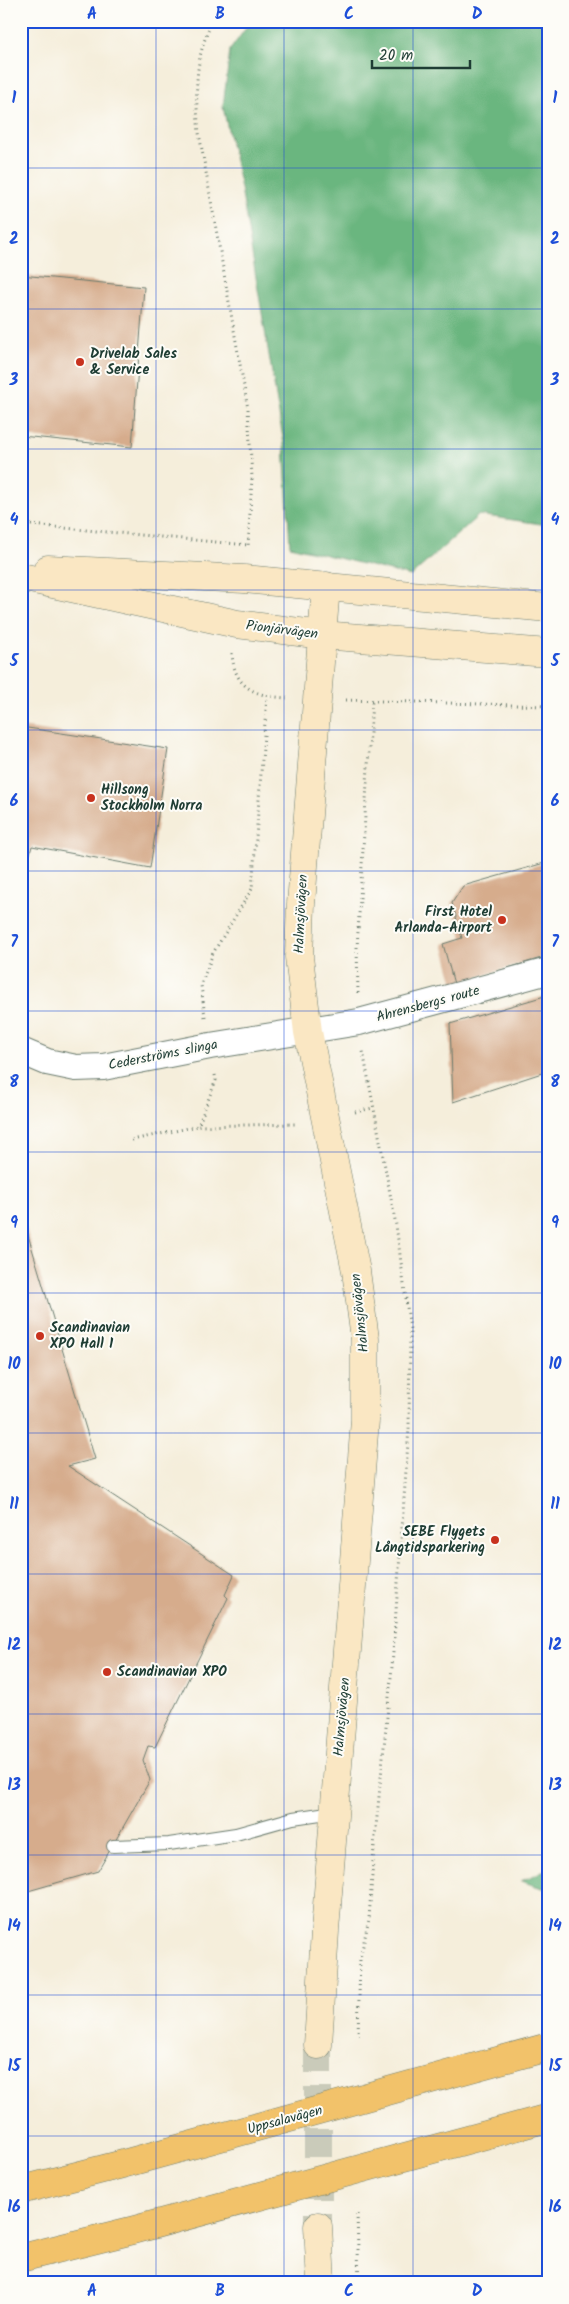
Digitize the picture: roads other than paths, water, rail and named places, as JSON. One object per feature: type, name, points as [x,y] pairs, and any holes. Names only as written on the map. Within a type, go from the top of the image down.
[{"type":"highway","name":"Uppsalavägen","points":[[21,2190],[119,2165],[548,2047]]},
{"type":"highway","points":[[21,2258],[134,2230],[548,2118]]},
{"type":"street","points":[[21,568],[244,579],[548,608]]},
{"type":"street","name":"Pionjärvägen","points":[[21,577],[237,624],[322,635],[548,654]]},
{"type":"street","name":"Halmsjövägen","points":[[318,2045],[334,1812],[365,1420],[365,1339],[356,1271],[308,1032],[299,958],[301,904],[326,586]]},
{"type":"street","name":"Ahrensbergs route","points":[[308,1032],[377,1018],[548,970]]},
{"type":"street","name":"Cederströms slinga","points":[[21,1051],[47,1062],[76,1068],[103,1067],[210,1046],[308,1032]]},
{"type":"street","points":[[318,2226],[321,2283]]},
{"type":"lane","points":[[113,1846],[169,1844],[236,1834],[293,1818],[334,1812]]},
{"type":"tunnel","points":[[318,2045],[318,2226]]},
{"type":"place","name":"Drivelab Sales & Service","points":[[80,362]]},
{"type":"place","name":"Hillsong Stockholm Norra","points":[[91,798]]},
{"type":"place","name":"First Hotel Arlanda-Airport","points":[[502,920]]},
{"type":"place","name":"Scandinavian XPO Hall 1","points":[[40,1336]]},
{"type":"place","name":"SEBE Flygets Långtidsparkering","points":[[495,1540]]},
{"type":"place","name":"Scandinavian XPO","points":[[107,1672]]}]
